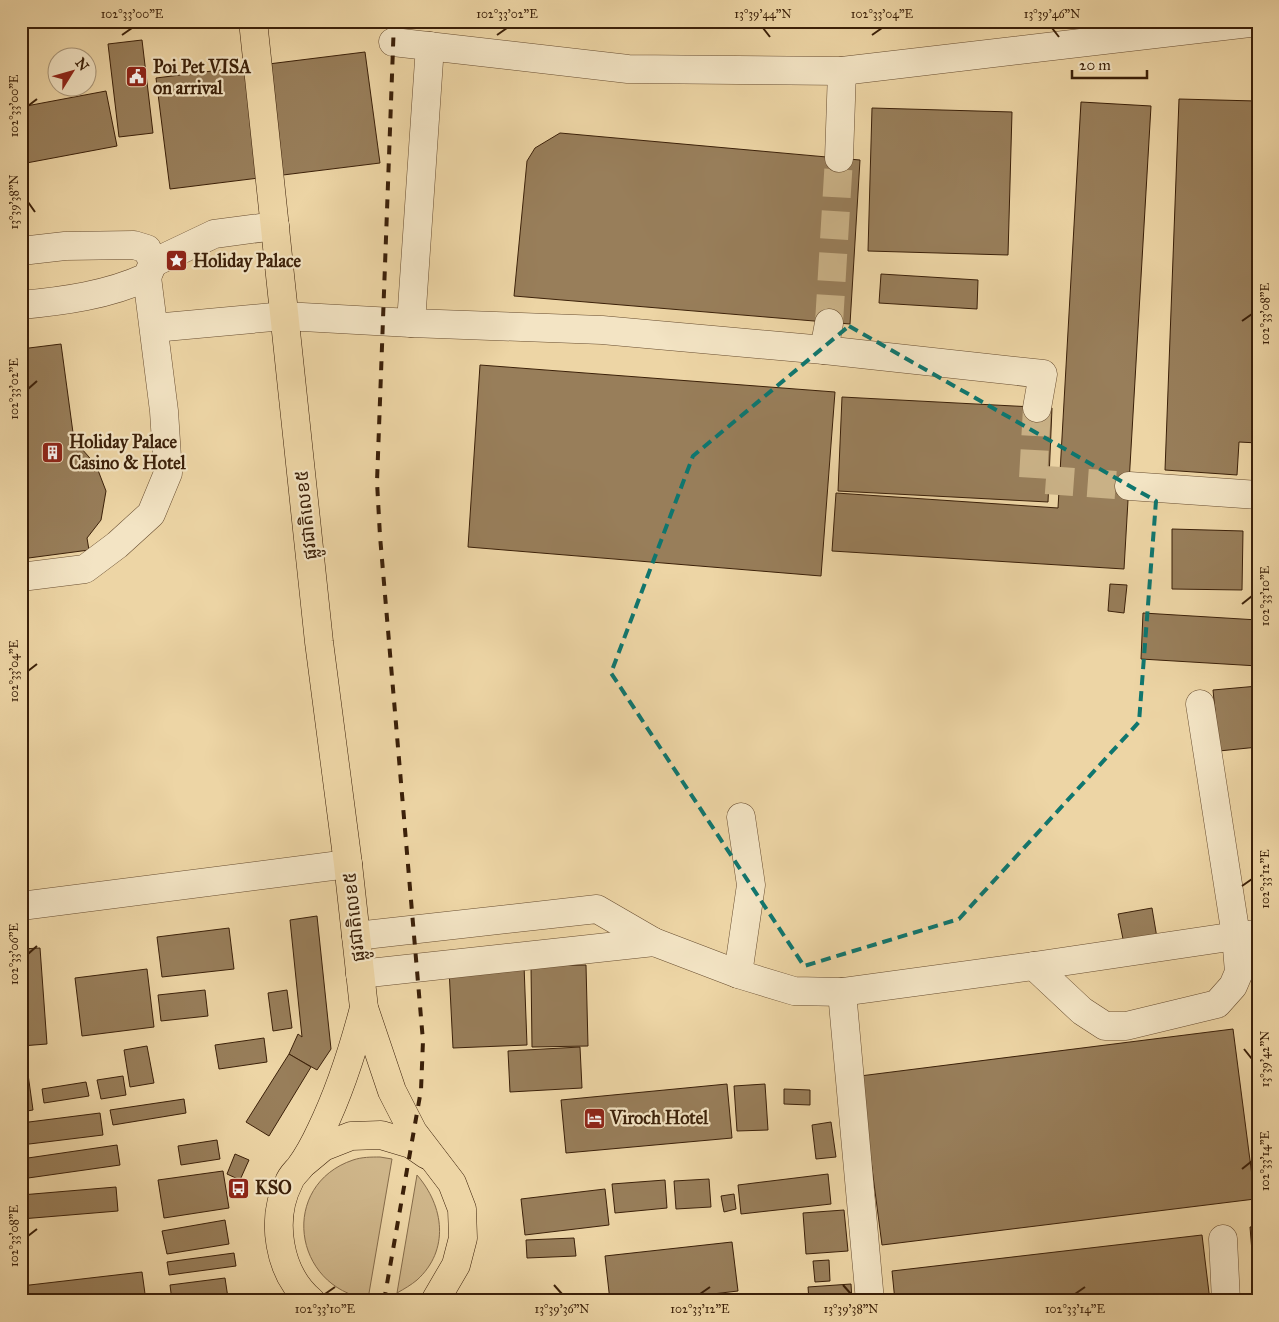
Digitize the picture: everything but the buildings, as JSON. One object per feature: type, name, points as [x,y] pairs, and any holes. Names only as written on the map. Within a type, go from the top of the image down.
[{"type":"highway","name":"ផ្លូវជាតិលេខ៥","points":[[253,21],[319,642],[348,864],[364,1008],[392,1091],[413,1132],[452,1183],[462,1209],[463,1238],[456,1265],[434,1297]]},
{"type":"highway","name":"ផ្លូវជាតិលេខ៥","points":[[308,1300],[290,1273],[280,1246],[278,1218],[282,1197],[290,1180],[321,1131],[349,1063],[364,1008]]},
{"type":"highway","name":"ផ្លូវជាតិលេខ៥","points":[[300,1166],[323,1147],[351,1136],[381,1135],[411,1144],[435,1160]]},
{"type":"street","points":[[393,42],[628,69],[842,71],[1258,22]]},
{"type":"street","points":[[412,323],[430,46]]},
{"type":"street","points":[[839,158],[842,71]]},
{"type":"street","points":[[21,305],[56,302],[113,290],[214,234],[275,226]]},
{"type":"street","points":[[21,251],[65,246],[134,245],[147,249],[164,411],[168,473],[151,514],[117,545],[84,569],[21,577]]},
{"type":"street","points":[[154,328],[284,316],[602,330],[824,350],[1043,374],[1037,408]]},
{"type":"street","points":[[824,350],[829,323]]},
{"type":"street","points":[[1129,486],[1258,496]]},
{"type":"street","points":[[1034,966],[1082,1011],[1105,1026],[1126,1026],[1216,1004],[1233,986],[1239,972],[1247,935],[1200,704]]},
{"type":"street","points":[[738,974],[751,885],[741,817]]},
{"type":"street","points":[[21,906],[348,864]]},
{"type":"street","points":[[356,936],[597,909],[654,942],[738,974],[794,991],[842,992],[1247,935]]},
{"type":"street","points":[[360,974],[654,942]]},
{"type":"street","points":[[842,992],[870,1301]]},
{"type":"street","points":[[1223,1239],[1226,1301]]},
{"type":"highlighted area","points":[[849,326],[1156,501],[1139,722],[959,919],[804,966],[611,673],[693,456]]},
{"type":"shaded area","points":[[380,1157],[392,1159],[368,1299],[342,1291],[323,1276],[310,1256],[304,1234],[305,1212],[313,1191],[329,1173],[353,1160]]},
{"type":"shaded area","points":[[417,1175],[433,1200],[438,1214],[439,1242],[428,1268],[417,1280],[397,1293]]},
{"type":"tunnel","points":[[829,323],[839,158]]},
{"type":"tunnel","points":[[1037,408],[1033,479],[1129,486]]},
{"type":"railway","points":[[384,1301],[421,1090],[423,1041],[377,482],[394,21]]},
{"type":"place","name":"Poi Pet VISA on arrival","points":[[137,77]]},
{"type":"place","name":"Holiday Palace","points":[[177,261]]},
{"type":"place","name":"Holiday Palace Casino & Hotel","points":[[53,452]]},
{"type":"place","name":"Viroch Hotel","points":[[594,1118]]},
{"type":"place","name":"KSO","points":[[239,1188]]}]
